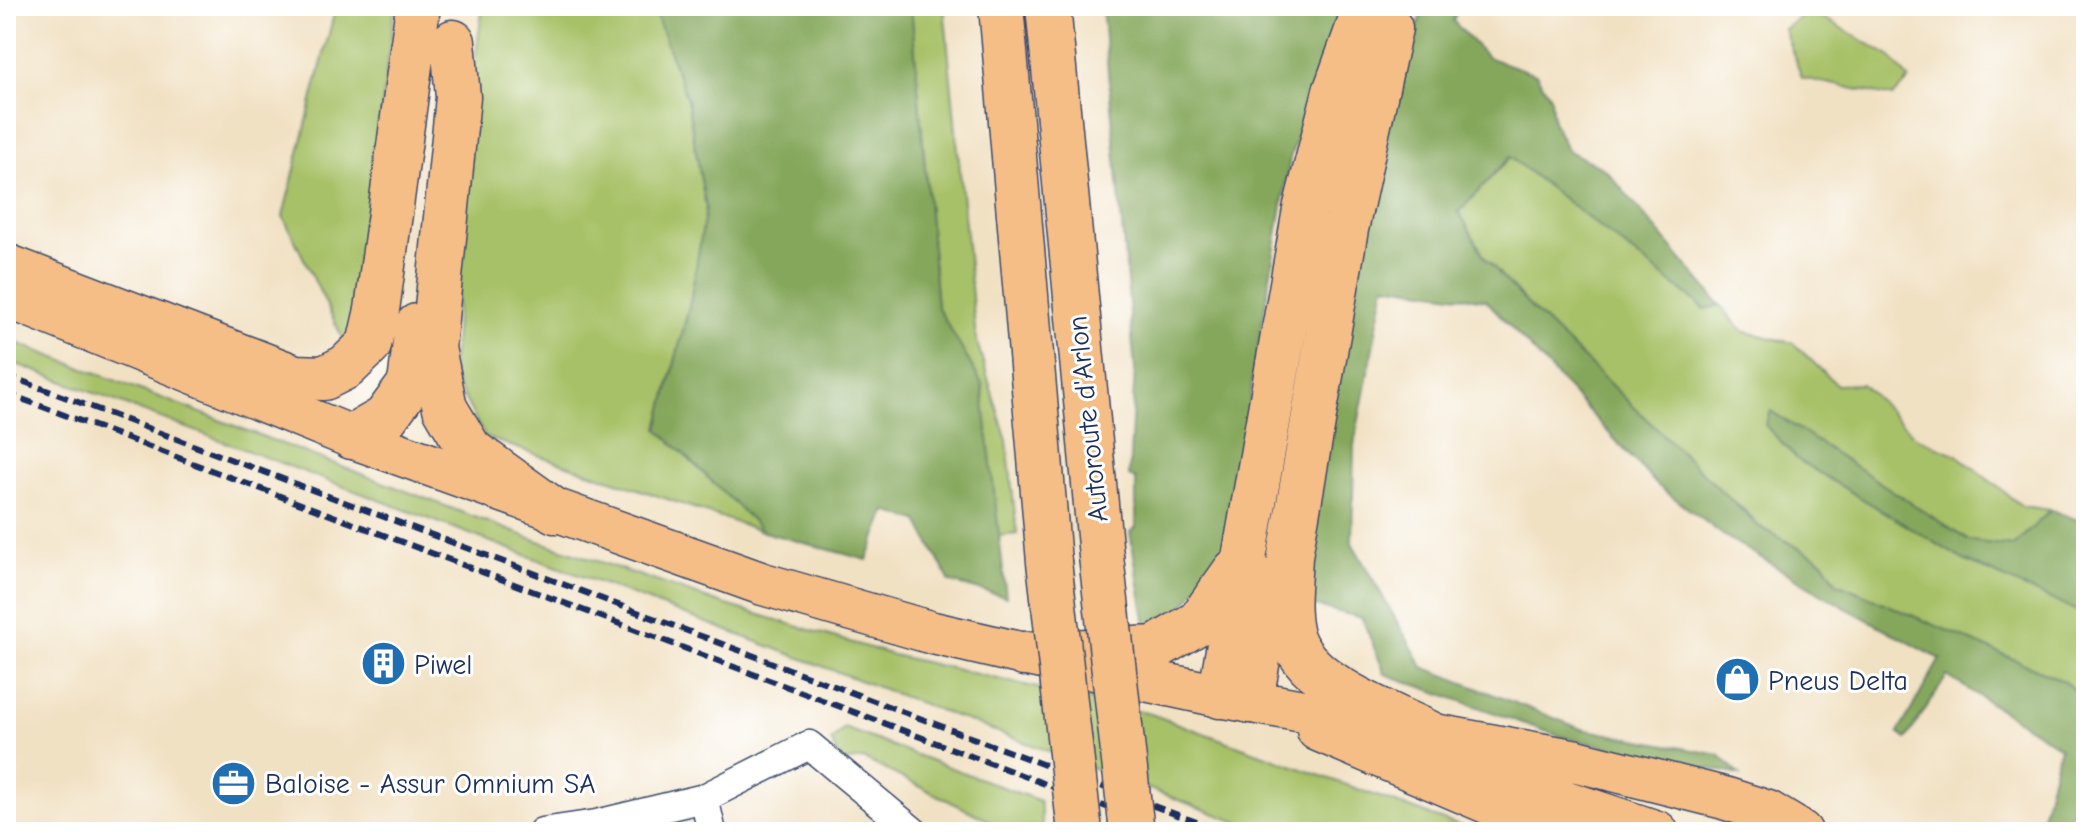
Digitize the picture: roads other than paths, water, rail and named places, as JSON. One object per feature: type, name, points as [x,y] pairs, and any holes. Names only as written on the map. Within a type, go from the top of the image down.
[{"type":"highway","points":[[6,266],[295,377],[324,378],[346,367],[369,345],[377,310],[418,6]]},
{"type":"highway","name":"Autoroute d'Arlon","points":[[1048,6],[1101,556],[1132,832]]},
{"type":"highway","name":"Autoroute d'Arlon","points":[[1001,8],[1049,562],[1080,832]]},
{"type":"highway","points":[[1235,698],[1243,558],[1305,210],[1335,92],[1385,13]]},
{"type":"highway","points":[[1235,698],[1332,223],[1385,13]]},
{"type":"highway","points":[[1385,13],[1290,556],[1288,603],[1291,633],[1305,662],[1324,680],[1431,734]]},
{"type":"highway","points":[[352,437],[385,418],[410,384],[448,18]]},
{"type":"highway","points":[[448,18],[458,97],[433,348],[445,408],[470,450],[555,511]]},
{"type":"highway","points":[[1024,654],[1155,648],[1199,622],[1243,558]]},
{"type":"main road","points":[[6,296],[352,437],[763,584],[933,633],[1024,654],[1235,698],[1577,761],[1724,798],[1768,812],[1801,832]]},
{"type":"main road","points":[[1235,698],[1557,832]]},
{"type":"main road","points":[[1235,698],[1468,769],[1657,832]]},
{"type":"street","points":[[542,832],[596,824],[704,798],[809,745],[914,832]]},
{"type":"street","points":[[704,798],[712,832]]},
{"type":"railway","points":[[6,375],[1223,832]]},
{"type":"railway","points":[[6,393],[1173,832]]},
{"type":"place","name":"Piwel","points":[[383,664]]},
{"type":"place","name":"Pneus Delta","points":[[1737,680]]},
{"type":"place","name":"Baloise - Assur Omnium SA","points":[[234,783]]}]
